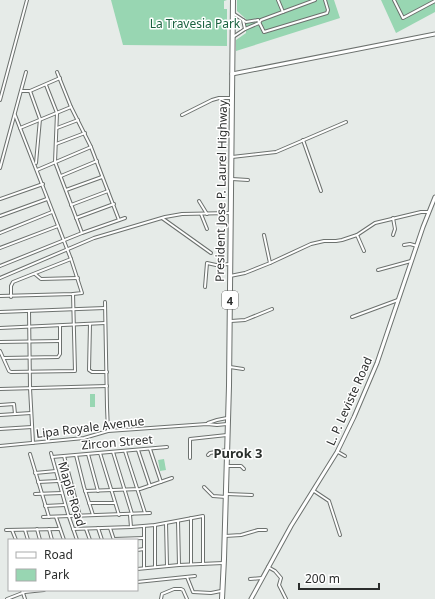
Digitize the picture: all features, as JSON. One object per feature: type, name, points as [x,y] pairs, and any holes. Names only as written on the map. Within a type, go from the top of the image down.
[{"type":"highway","name":"President Jose P. Laurel Highway","points":[[222,599],[230,321],[233,0]]},
{"type":"main road","points":[[232,74],[435,34]]},
{"type":"main road","name":"L. P. Leviste Road","points":[[251,599],[294,520],[337,452],[354,417],[375,368],[428,212],[435,197]]},
{"type":"street","points":[[0,100],[27,0]]},
{"type":"street","points":[[278,0],[283,12]]},
{"type":"street","points":[[233,13],[248,22],[261,20],[315,0]]},
{"type":"street","points":[[258,20],[263,32],[265,32],[327,13],[328,10],[325,0]]},
{"type":"street","points":[[394,0],[403,18],[435,1]]},
{"type":"street","points":[[244,20],[245,29]]},
{"type":"street","points":[[232,38],[245,29],[259,23],[261,20]]},
{"type":"street","points":[[0,168],[26,72]]},
{"type":"street","points":[[57,72],[71,107],[91,147],[119,220]]},
{"type":"street","points":[[22,91],[46,85],[60,78]]},
{"type":"street","points":[[46,85],[57,112],[55,162],[82,233]]},
{"type":"street","points":[[30,90],[40,119],[36,166]]},
{"type":"street","points":[[182,115],[212,100],[219,98],[232,98]]},
{"type":"street","points":[[20,128],[71,107]]},
{"type":"street","points":[[0,296],[11,297],[82,293],[68,250],[15,114]]},
{"type":"street","points":[[57,128],[78,120]]},
{"type":"street","points":[[231,157],[276,152],[346,122]]},
{"type":"street","points":[[56,144],[85,133]]},
{"type":"street","points":[[303,140],[321,190]]},
{"type":"street","points":[[37,170],[91,147]]},
{"type":"street","points":[[60,176],[97,162]]},
{"type":"street","points":[[66,190],[102,176]]},
{"type":"street","points":[[231,179],[248,180]]},
{"type":"street","points":[[0,199],[43,184]]},
{"type":"street","points":[[71,205],[108,190]]},
{"type":"street","points":[[0,216],[47,198]]},
{"type":"street","points":[[199,201],[208,214]]},
{"type":"street","points":[[76,218],[114,204]]},
{"type":"street","points":[[0,233],[52,212]]},
{"type":"street","points":[[230,276],[270,263],[311,244],[324,240],[342,240],[357,235],[375,223],[421,212],[428,212]]},
{"type":"street","points":[[0,278],[99,237],[162,218],[182,214],[230,213]]},
{"type":"street","points":[[201,214],[206,229]]},
{"type":"street","points":[[0,266],[82,233],[125,218]]},
{"type":"street","points":[[162,218],[211,253]]},
{"type":"street","points":[[393,235],[395,229],[394,218]]},
{"type":"street","points":[[0,248],[58,226]]},
{"type":"street","points":[[264,235],[270,263]]},
{"type":"street","points":[[357,235],[364,252]]},
{"type":"street","points":[[404,245],[412,244],[417,246]]},
{"type":"street","points":[[11,297],[11,284],[71,259]]},
{"type":"street","points":[[378,270],[412,260]]},
{"type":"street","points":[[205,287],[207,263],[230,264]]},
{"type":"street","points":[[35,274],[41,279],[78,278]]},
{"type":"street","points":[[0,351],[10,372],[75,371],[73,294]]},
{"type":"street","points":[[352,317],[399,300]]},
{"type":"street","points":[[105,302],[108,431]]},
{"type":"street","points":[[0,312],[105,308]]},
{"type":"street","points":[[230,321],[245,320],[272,309]]},
{"type":"street","points":[[29,311],[30,388],[33,443]]},
{"type":"street","points":[[0,328],[105,323]]},
{"type":"street","points":[[90,324],[90,370],[92,372],[107,372]]},
{"type":"street","points":[[3,358],[58,357],[60,354],[60,326]]},
{"type":"street","points":[[0,342],[60,341]]},
{"type":"street","points":[[229,368],[240,367],[243,369]]},
{"type":"street","points":[[0,389],[107,386]]},
{"type":"street","points":[[0,406],[14,404],[15,414]]},
{"type":"street","points":[[0,415],[31,413]]},
{"type":"street","name":"Lipa Royale Avenue","points":[[207,424],[227,418]]},
{"type":"street","name":"Lipa Royale Avenue","points":[[0,446],[84,438],[108,431],[227,424]]},
{"type":"street","points":[[0,429],[32,428]]},
{"type":"street","points":[[190,458],[190,438],[227,435]]},
{"type":"street","name":"Zircon Street","points":[[52,457],[167,447]]},
{"type":"street","points":[[150,449],[161,482]]},
{"type":"street","points":[[138,450],[150,486]]},
{"type":"street","points":[[208,455],[210,453],[227,450]]},
{"type":"street","points":[[125,451],[145,513]]},
{"type":"street","points":[[113,452],[131,514],[131,527]]},
{"type":"street","points":[[337,452],[345,456]]},
{"type":"street","name":"Maple Road","points":[[50,453],[77,539]]},
{"type":"street","points":[[100,453],[119,515]]},
{"type":"street","points":[[30,454],[49,517]]},
{"type":"street","points":[[88,454],[98,491]]},
{"type":"street","points":[[76,455],[93,516]]},
{"type":"street","points":[[64,456],[80,516]]},
{"type":"street","points":[[226,466],[241,466],[244,469]]},
{"type":"street","points":[[35,473],[56,471]]},
{"type":"street","points":[[85,491],[137,490],[172,478]]},
{"type":"street","points":[[38,482],[58,481]]},
{"type":"street","points":[[204,487],[213,496],[252,495]]},
{"type":"street","points":[[313,490],[329,501],[340,535]]},
{"type":"street","points":[[35,494],[62,493]]},
{"type":"street","points":[[89,503],[115,503]]},
{"type":"street","points":[[45,506],[65,505]]},
{"type":"street","points":[[43,517],[150,513]]},
{"type":"street","points":[[74,529],[155,525],[203,516],[203,564]]},
{"type":"street","points":[[56,517],[64,539]]},
{"type":"street","points":[[191,518],[191,564]]},
{"type":"street","points":[[178,521],[179,565]]},
{"type":"street","points":[[166,523],[167,566]]},
{"type":"street","points":[[155,525],[155,567]]},
{"type":"street","points":[[144,526],[144,568]]},
{"type":"street","points":[[98,528],[102,539]]},
{"type":"street","points":[[110,528],[114,539]]},
{"type":"street","points":[[24,529],[28,539]]},
{"type":"street","points":[[37,529],[40,539]]},
{"type":"street","points":[[49,529],[52,539]]},
{"type":"street","points":[[6,530],[60,529]]},
{"type":"street","points":[[86,529],[90,539]]},
{"type":"street","points":[[12,530],[16,539]]},
{"type":"street","points":[[225,536],[241,535],[258,530],[266,530]]},
{"type":"street","points":[[129,539],[144,538]]},
{"type":"street","points":[[138,550],[144,549]]},
{"type":"street","points":[[138,569],[191,564],[224,563]]},
{"type":"street","points":[[268,566],[277,572],[281,578],[278,584],[286,599]]},
{"type":"street","points":[[138,582],[195,576]]},
{"type":"street","points":[[187,577],[193,592],[211,593],[222,591]]},
{"type":"street","points":[[250,579],[262,578]]},
{"type":"street","points":[[161,599],[162,594],[179,588],[183,590],[188,599]]},
{"type":"street","points":[[7,599],[22,591],[25,599]]},
{"type":"green space","name":"La Travesia Park","points":[[111,0],[227,0],[224,1],[224,9],[227,9],[227,46],[123,45]]},
{"type":"green space","points":[[237,0],[334,0],[340,18],[236,51],[236,40],[246,33],[246,19],[237,11]]},
{"type":"green space","points":[[381,0],[435,0],[435,12],[396,33]]},
{"type":"green space","points":[[90,394],[95,394],[95,407],[90,407]]},
{"type":"green space","points":[[164,459],[166,470],[160,471],[158,460]]},
{"type":"district","name":"Purok 3","points":[[238,453]]}]
